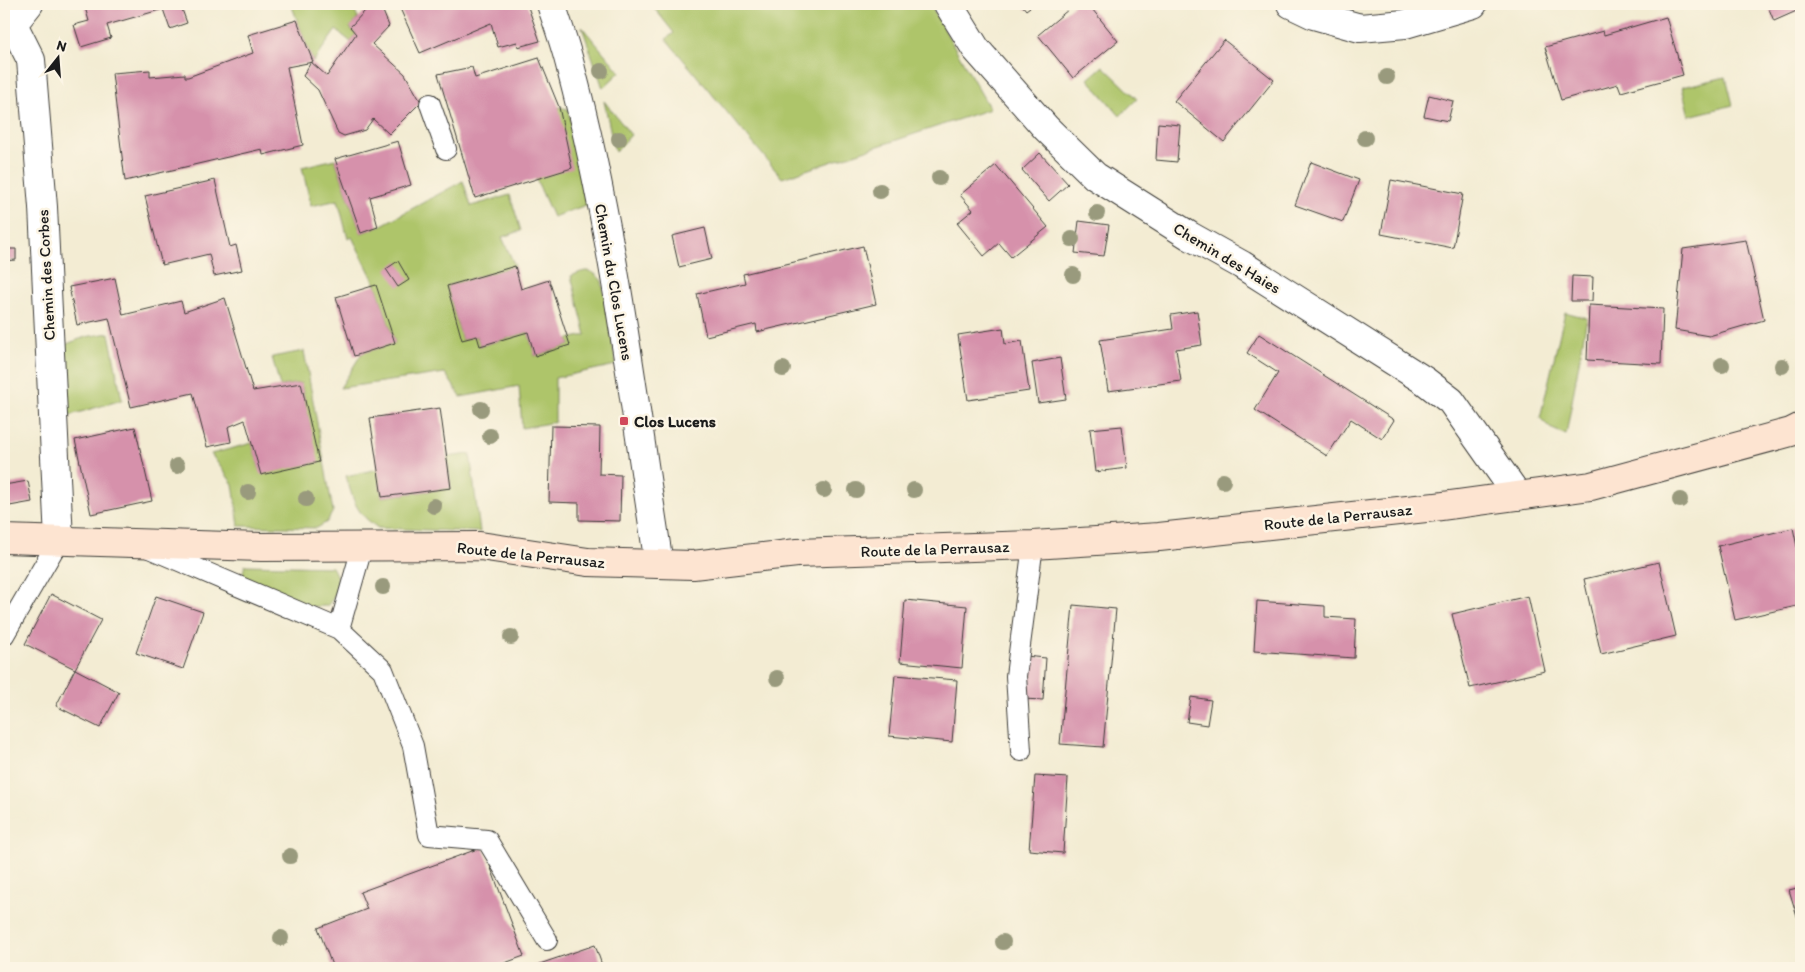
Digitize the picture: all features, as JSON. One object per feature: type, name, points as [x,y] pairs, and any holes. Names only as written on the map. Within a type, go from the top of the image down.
[{"type":"street","name":"Chemin du Clos Lucens","points":[[551,4],[571,67],[610,246],[659,564]]},
{"type":"street","name":"Chemin des Haies","points":[[948,4],[976,48],[1046,128],[1095,176],[1190,236],[1242,266],[1438,391],[1451,401],[1518,496]]},
{"type":"street","points":[[1291,4],[1314,15],[1360,28],[1404,24],[1473,4]]},
{"type":"street","name":"Chemin des Corbes","points":[[15,18],[31,60],[43,207],[58,540]]},
{"type":"street","name":"Route de la Perrausaz","points":[[4,539],[261,547],[480,546],[588,562],[693,565],[797,553],[1033,545],[1169,536],[1435,507],[1591,486],[1791,432],[1801,427]]},
{"type":"lane","points":[[430,104],[446,149]]},
{"type":"lane","points":[[4,635],[58,540]]},
{"type":"lane","points":[[135,542],[339,629],[383,670],[413,746],[429,836],[486,840],[547,940]]},
{"type":"lane","points":[[1021,751],[1016,676],[1033,545]]},
{"type":"lane","points":[[339,629],[362,548]]},
{"type":"green space","points":[[291,4],[336,4],[336,6],[351,4],[358,18],[350,28],[356,34],[351,42],[336,30],[313,62]]},
{"type":"green space","points":[[651,4],[930,4],[990,109],[782,178],[666,39],[674,33]]},
{"type":"green space","points":[[582,27],[620,72],[603,88]]},
{"type":"green space","points":[[1103,66],[1137,99],[1120,116],[1088,79]]},
{"type":"green space","points":[[1726,77],[1733,105],[1689,116],[1682,87]]},
{"type":"green space","points":[[604,101],[631,135],[615,152]]},
{"type":"green space","points":[[559,107],[568,109],[589,204],[553,217],[536,179]]},
{"type":"green space","points":[[335,159],[361,233],[378,227],[463,181],[471,206],[510,195],[521,231],[502,237],[515,266],[447,286],[462,340],[477,336],[480,346],[528,332],[535,356],[570,345],[568,339],[586,335],[571,276],[588,271],[594,273],[602,281],[616,365],[555,378],[555,422],[522,428],[519,386],[461,397],[445,373],[340,388],[362,353],[395,343],[376,285],[352,237],[348,239],[338,200],[311,206],[302,167]]},
{"type":"green space","points":[[1565,312],[1587,318],[1566,435],[1550,428],[1540,418]]},
{"type":"green space","points":[[109,333],[122,400],[67,416],[64,345],[85,337]]},
{"type":"green space","points":[[304,351],[333,511],[327,522],[317,528],[239,526],[233,484],[211,454],[252,443],[261,474],[318,462],[301,383],[280,386],[272,357]]},
{"type":"green space","points":[[470,454],[480,532],[378,528],[364,517],[356,506],[346,476],[378,469],[382,497],[451,488],[447,457]]},
{"type":"green space","points":[[245,565],[332,567],[337,578],[338,588],[327,606],[304,607],[241,579]]},
{"type":"building","points":[[84,4],[180,4],[187,23],[170,29],[163,9],[107,25],[111,38],[81,47],[74,25],[89,21]]},
{"type":"building","points":[[361,4],[380,4],[389,26],[372,44],[405,74],[421,102],[389,134],[373,119],[365,130],[344,136],[338,133],[318,90],[303,76],[311,62],[327,76],[356,34],[350,27],[365,11]]},
{"type":"building","points":[[398,4],[527,4],[540,41],[518,47],[517,42],[498,47],[491,23],[420,53]]},
{"type":"building","points":[[1021,4],[1034,4],[1026,10]]},
{"type":"building","points":[[1075,4],[1088,4],[1118,41],[1073,78],[1038,35]]},
{"type":"building","points":[[1767,4],[1801,4],[1801,9],[1774,21]]},
{"type":"building","points":[[1666,17],[1683,75],[1621,92],[1618,84],[1561,100],[1545,47],[1603,31],[1604,35]]},
{"type":"building","points":[[297,20],[313,62],[287,67],[303,145],[263,155],[262,149],[125,181],[112,73],[150,70],[150,77],[185,74],[185,77],[188,77],[253,53],[248,35]]},
{"type":"building","points":[[1224,40],[1274,80],[1224,142],[1174,101]]},
{"type":"building","points":[[539,58],[559,107],[572,168],[475,198],[438,74],[472,67],[475,78]]},
{"type":"building","points":[[1429,95],[1453,101],[1448,121],[1424,116]]},
{"type":"building","points":[[1158,123],[1180,125],[1177,162],[1156,160]]},
{"type":"building","points":[[398,141],[411,185],[370,197],[378,227],[361,233],[335,159]]},
{"type":"building","points":[[1040,153],[1068,184],[1049,201],[1022,170]]},
{"type":"building","points":[[1311,162],[1359,180],[1343,222],[1295,205]]},
{"type":"building","points":[[996,165],[1048,227],[1011,257],[999,243],[984,256],[957,223],[973,210],[960,195]]},
{"type":"building","points":[[215,180],[230,247],[236,245],[242,270],[214,276],[209,254],[162,265],[145,196]]},
{"type":"building","points":[[1391,180],[1463,194],[1453,248],[1381,234]]},
{"type":"building","points":[[1079,221],[1109,225],[1104,256],[1075,253]]},
{"type":"building","points":[[705,228],[712,259],[679,267],[672,236]]},
{"type":"building","points":[[1746,240],[1764,320],[1709,336],[1675,330],[1683,249]]},
{"type":"building","points":[[863,246],[876,304],[757,332],[756,324],[706,336],[697,294],[745,283],[743,274]]},
{"type":"building","points":[[4,249],[16,249],[16,260],[4,261]]},
{"type":"building","points":[[398,261],[409,280],[398,287],[386,269]]},
{"type":"building","points":[[515,266],[521,289],[549,280],[570,345],[535,356],[528,332],[480,346],[477,336],[462,340],[447,286]]},
{"type":"building","points":[[1572,276],[1593,277],[1592,301],[1571,301]]},
{"type":"building","points":[[115,278],[123,315],[181,301],[184,312],[225,298],[253,391],[301,383],[319,462],[261,475],[245,420],[228,427],[231,442],[207,447],[193,393],[131,407],[109,318],[77,325],[69,287]]},
{"type":"building","points":[[376,285],[395,343],[354,356],[336,297]]},
{"type":"building","points":[[1589,305],[1663,309],[1661,364],[1587,360]]},
{"type":"building","points":[[1197,311],[1202,345],[1176,349],[1181,381],[1108,391],[1100,340],[1173,329],[1171,315]]},
{"type":"building","points":[[1003,328],[1005,344],[1022,341],[1029,391],[968,400],[958,335]]},
{"type":"building","points":[[1259,334],[1394,420],[1382,439],[1351,419],[1327,456],[1255,410],[1278,373],[1247,353]]},
{"type":"building","points":[[1060,358],[1066,399],[1038,403],[1032,363]]},
{"type":"building","points":[[440,408],[451,488],[382,497],[370,418]]},
{"type":"building","points":[[551,426],[600,427],[599,474],[621,475],[620,521],[579,520],[579,503],[549,502]]},
{"type":"building","points":[[1122,426],[1127,468],[1095,472],[1090,429]]},
{"type":"building","points":[[135,427],[152,501],[91,514],[75,440]]},
{"type":"building","points":[[28,481],[32,502],[4,507],[4,485]]},
{"type":"building","points":[[1793,528],[1801,565],[1801,605],[1735,620],[1718,546]]},
{"type":"building","points":[[1659,562],[1676,636],[1601,654],[1584,579]]},
{"type":"building","points":[[51,594],[101,620],[75,669],[25,644]]},
{"type":"building","points":[[156,596],[203,612],[183,669],[136,653]]},
{"type":"building","points":[[1528,596],[1545,671],[1470,688],[1452,614]]},
{"type":"building","points":[[905,600],[967,606],[962,668],[900,662]]},
{"type":"building","points":[[1257,601],[1325,606],[1325,617],[1356,619],[1354,658],[1254,651]]},
{"type":"building","points":[[1073,605],[1116,609],[1103,747],[1060,744]]},
{"type":"building","points":[[1025,656],[1046,658],[1043,700],[1022,699]]},
{"type":"building","points":[[75,669],[119,692],[100,728],[56,706]]},
{"type":"building","points":[[895,675],[957,680],[952,742],[889,736]]},
{"type":"building","points":[[1191,697],[1211,700],[1207,725],[1187,722]]},
{"type":"building","points":[[1035,776],[1068,778],[1063,853],[1029,850]]},
{"type":"building","points":[[483,847],[524,956],[491,968],[333,968],[318,928],[367,909],[360,892]]},
{"type":"building","points":[[1801,887],[1801,929],[1789,890]]},
{"type":"building","points":[[595,945],[603,968],[528,968]]},
{"type":"place","name":"Clos Lucens","points":[[624,421]]}]
